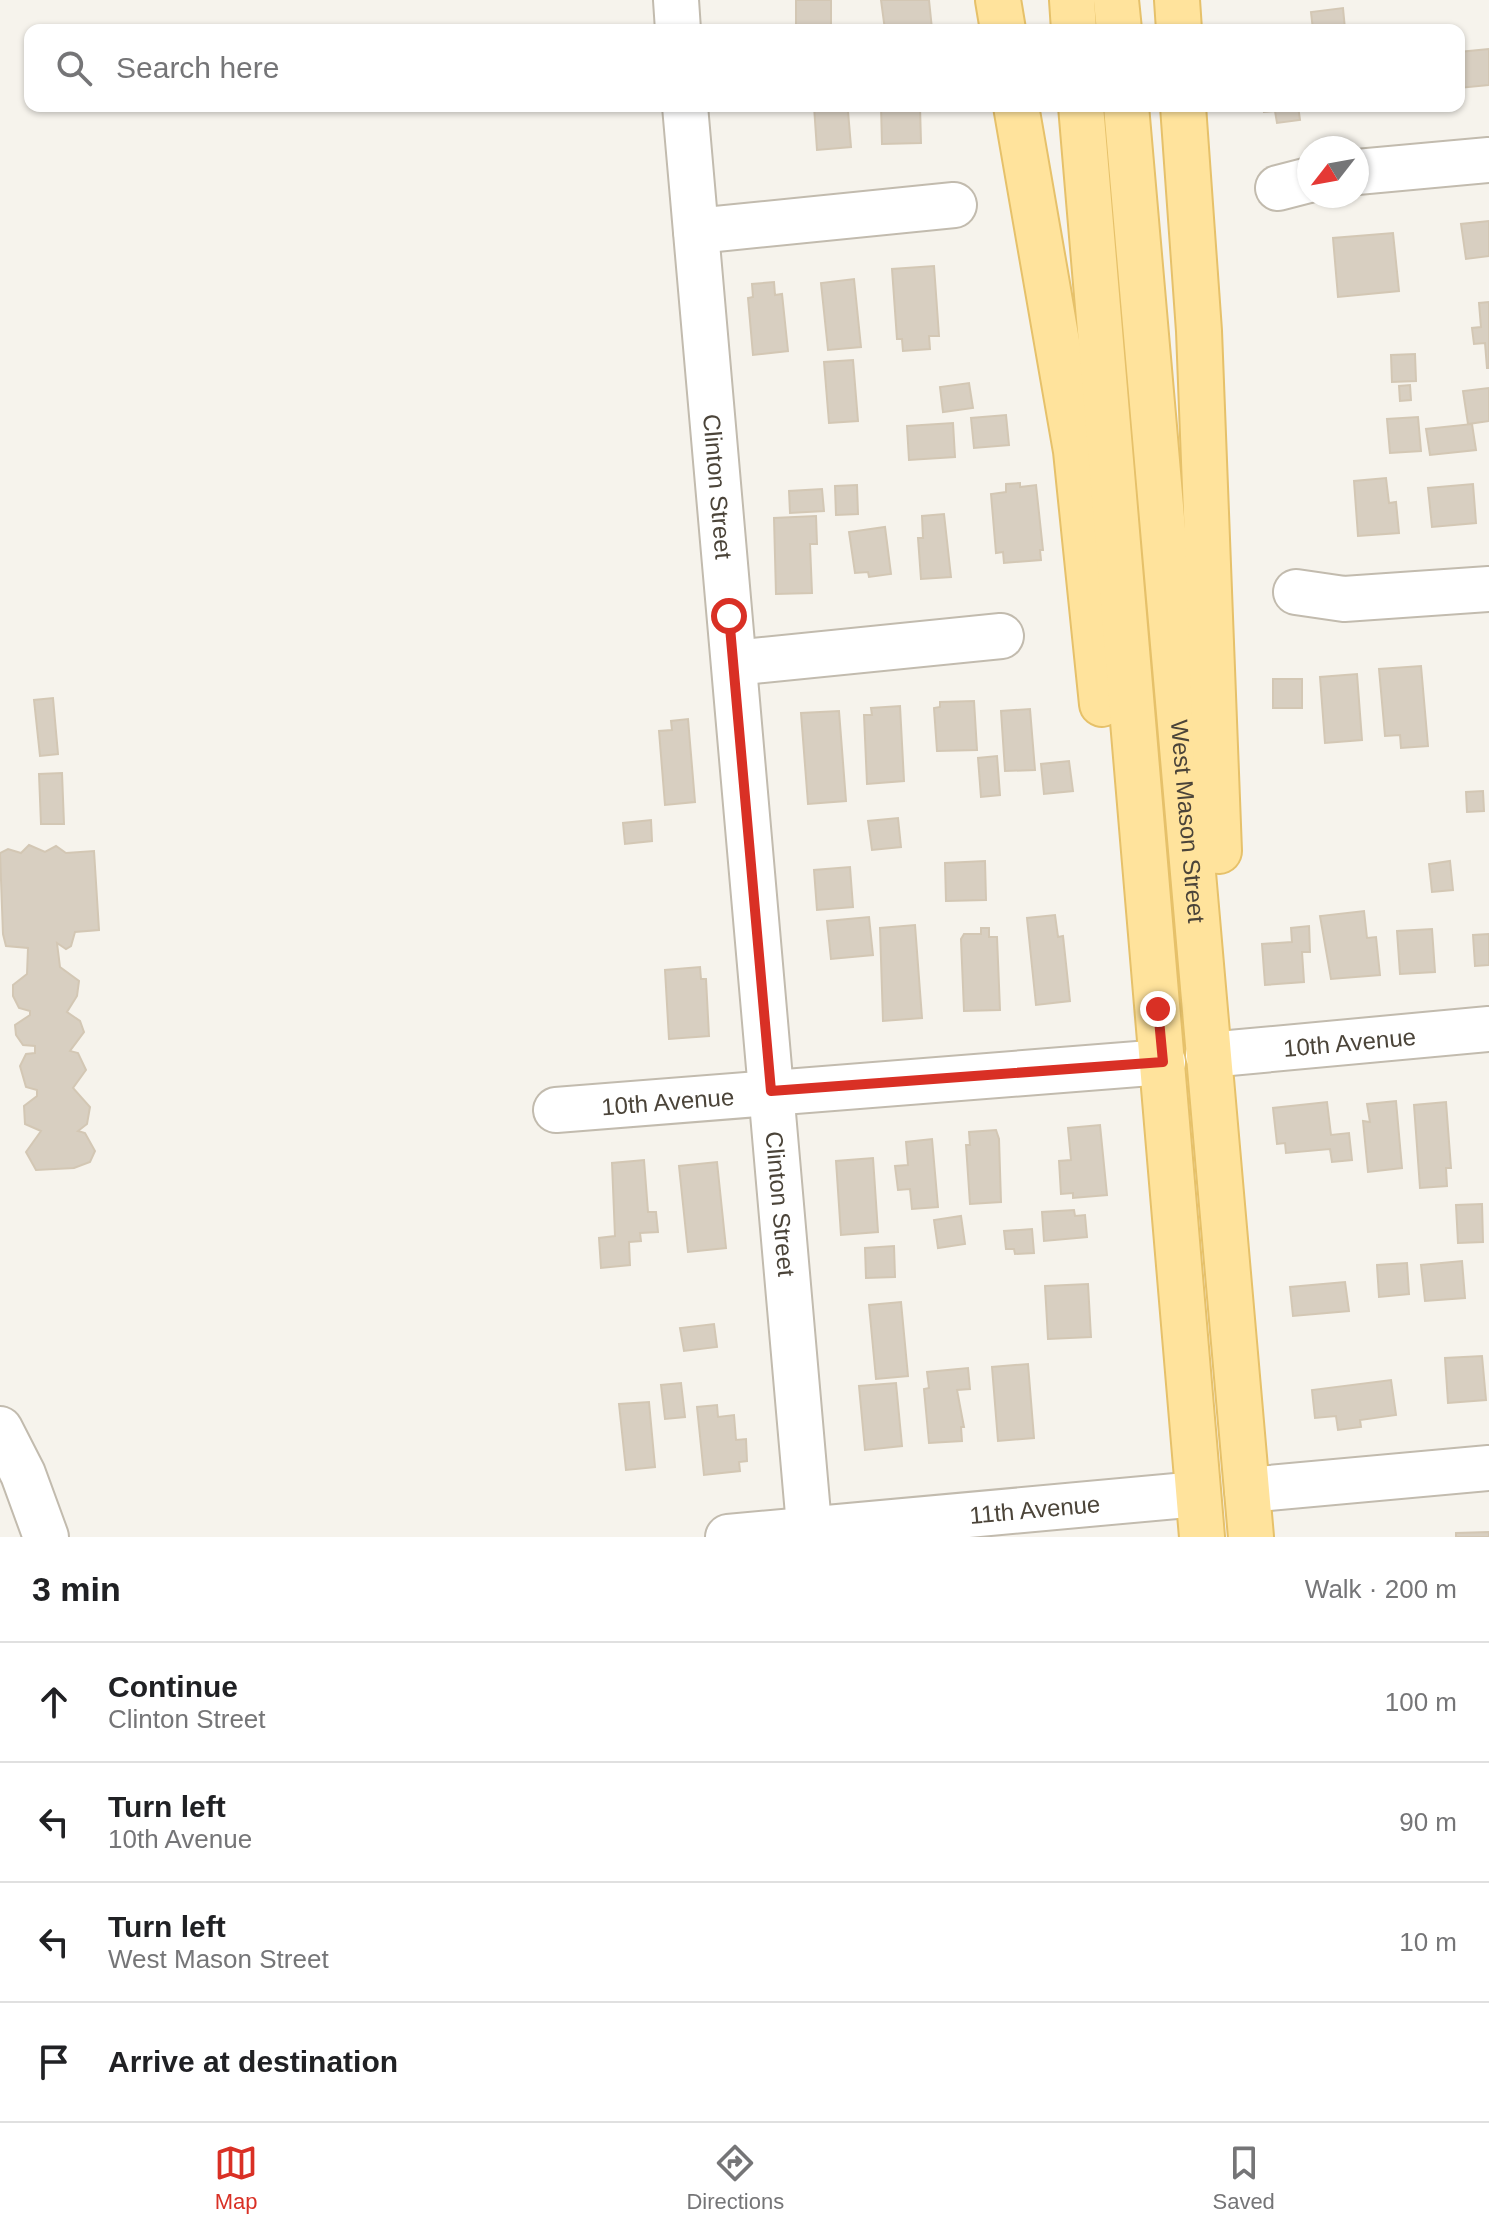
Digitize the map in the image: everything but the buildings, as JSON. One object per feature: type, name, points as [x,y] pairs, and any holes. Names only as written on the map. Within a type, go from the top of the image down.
[{"type":"main road","points":[[998,0],[1002,24]]},
{"type":"main road","points":[[1072,0],[1074,24]]},
{"type":"main road","points":[[1116,0],[1118,24]]},
{"type":"main road","points":[[1177,0],[1179,24]]},
{"type":"main road","points":[[1017,112],[1076,451],[1124,886],[1158,1009]]},
{"type":"main road","name":"West Mason Street","points":[[1082,112],[1202,1537]]},
{"type":"main road","name":"West Mason Street","points":[[1127,112],[1251,1537]]},
{"type":"main road","points":[[1183,112],[1199,331],[1223,942],[1207,1039]]},
{"type":"street","points":[[676,0],[678,24]]},
{"type":"street","name":"Clinton Street","points":[[686,112],[810,1533]]},
{"type":"street","points":[[1369,171],[1489,160]]},
{"type":"street","points":[[696,231],[954,205]]},
{"type":"street","points":[[1296,592],[1344,599],[1489,589]]},
{"type":"street","points":[[734,663],[1001,636]]},
{"type":"street","name":"10th Avenue","points":[[1207,1039],[1489,1029]]},
{"type":"street","name":"10th Avenue","points":[[556,1110],[1163,1062]]},
{"type":"street","points":[[0,1429],[23,1474],[46,1537]]},
{"type":"street","points":[[1247,1490],[1489,1468]]},
{"type":"street","name":"11th Avenue","points":[[728,1537],[810,1533],[1198,1494]]},
{"type":"route","points":[[729,616],[771,1091],[1163,1062],[1158,1009]]}]
